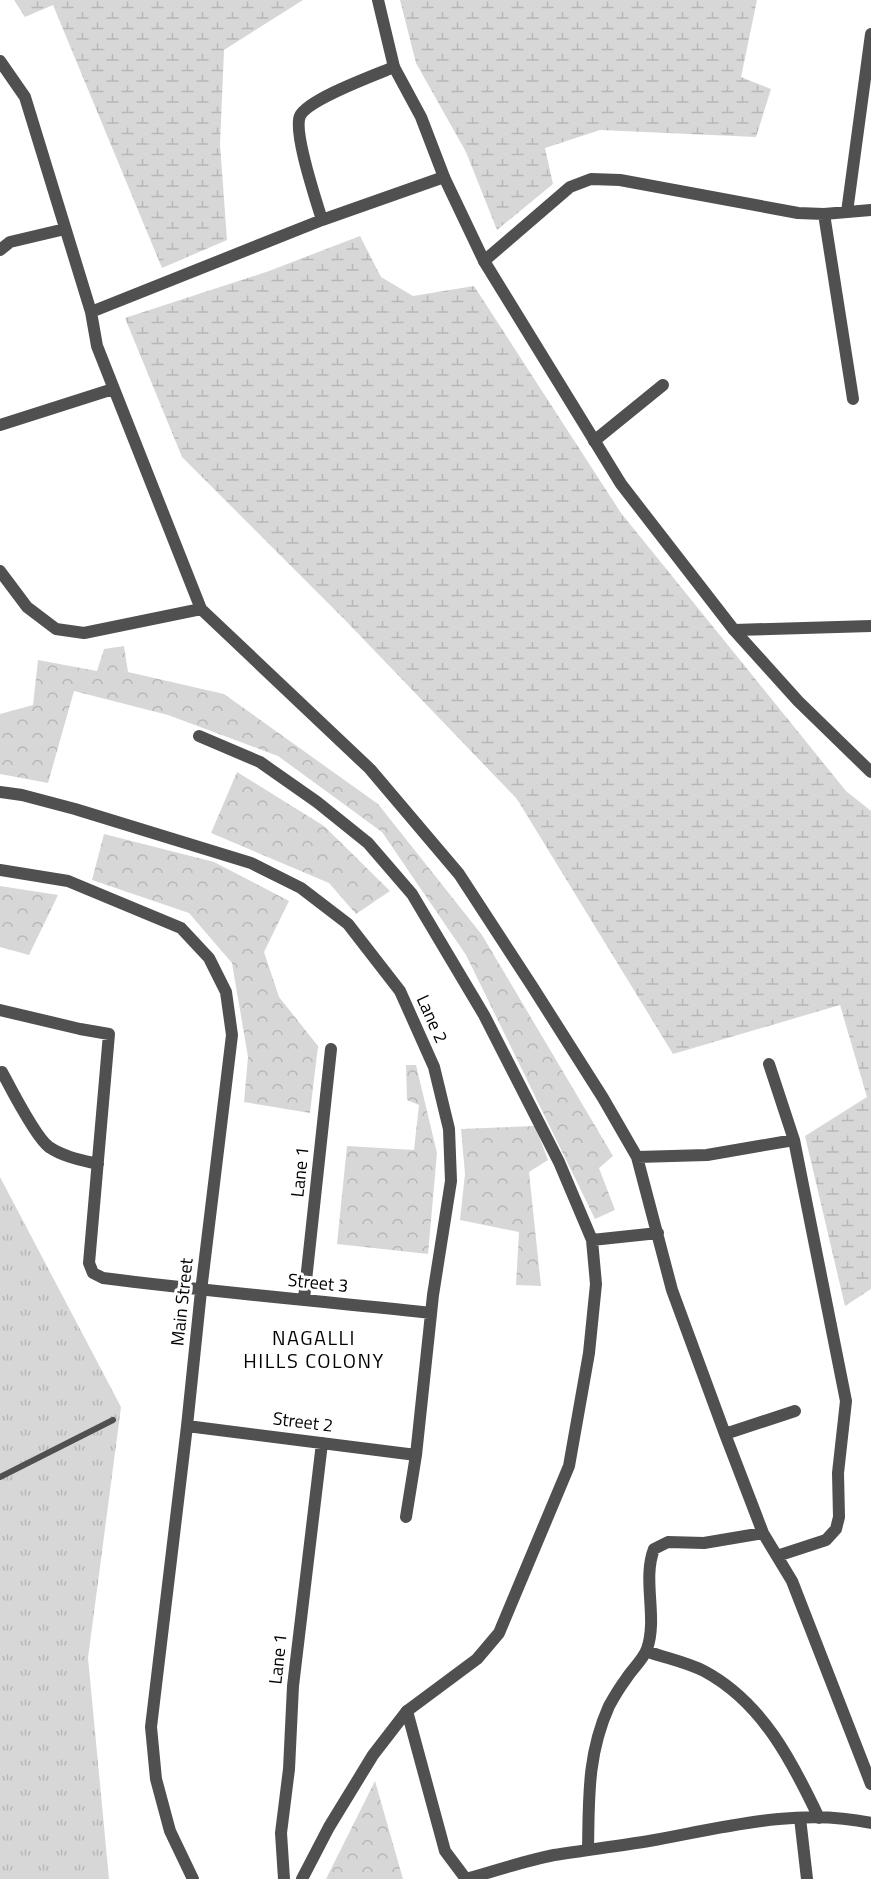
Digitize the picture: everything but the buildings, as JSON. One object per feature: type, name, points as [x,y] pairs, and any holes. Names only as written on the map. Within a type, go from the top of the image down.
[{"type":"street","points":[[378,0],[394,67],[421,117],[444,177],[484,261],[621,484],[734,630],[798,700],[871,772]]},
{"type":"street","points":[[848,212],[871,34]]},
{"type":"street","points":[[0,61],[25,97],[91,312],[97,346],[201,609],[370,769],[459,874],[603,1098],[637,1157],[672,1290],[725,1434],[763,1533],[792,1581],[871,1784]]},
{"type":"street","points":[[322,220],[300,138],[299,118],[302,112],[317,101],[394,67]]},
{"type":"street","points":[[91,312],[322,220],[444,177]]},
{"type":"street","points":[[484,261],[570,187],[591,179],[620,180],[798,213],[824,214],[871,210]]},
{"type":"street","points":[[824,214],[853,399]]},
{"type":"street","points":[[0,250],[10,242],[65,229]]},
{"type":"street","points":[[594,441],[663,385]]},
{"type":"street","points":[[0,425],[113,389]]},
{"type":"street","points":[[0,571],[27,607],[56,630],[84,633],[201,609]]},
{"type":"street","points":[[734,630],[871,626]]},
{"type":"street","points":[[199,736],[260,762],[317,802],[368,843],[412,894],[484,1015],[559,1162],[592,1240],[596,1284],[590,1341],[569,1466],[499,1634],[477,1659],[407,1711],[373,1755],[329,1827],[302,1879]]},
{"type":"street","name":"Lane 2","points":[[0,792],[75,809],[251,863],[301,888],[348,924],[400,991],[434,1067],[449,1129],[451,1181],[431,1313],[416,1455],[406,1517]]},
{"type":"street","name":"Main Street","points":[[0,870],[68,881],[181,928],[209,958],[226,992],[232,1035],[152,1727],[156,1779],[167,1820],[193,1879]]},
{"type":"street","points":[[0,1010],[109,1034],[98,1164],[61,1154],[47,1146],[2,1072]]},
{"type":"street","name":"Lane 1","points":[[304,1299],[331,1049]]},
{"type":"street","points":[[770,1064],[794,1140],[846,1401],[838,1473],[839,1517],[836,1529],[826,1539],[777,1556]]},
{"type":"street","points":[[637,1157],[707,1155],[794,1140]]},
{"type":"street","name":"Street 3","points":[[98,1164],[89,1263],[93,1273],[103,1278],[201,1291],[304,1299],[431,1313]]},
{"type":"street","points":[[592,1240],[658,1233]]},
{"type":"street","points":[[725,1434],[795,1412]]},
{"type":"street","name":"Street 2","points":[[187,1426],[416,1455]]},
{"type":"street","name":"Lane 1","points":[[284,1879],[281,1833],[289,1769],[293,1686],[322,1443]]},
{"type":"street","points":[[588,1850],[589,1779],[598,1737],[610,1706],[624,1681],[646,1651],[651,1634],[650,1561],[654,1549],[668,1542],[704,1543],[763,1533]]},
{"type":"street","points":[[646,1651],[702,1670],[734,1690],[762,1718],[797,1771],[819,1818]]},
{"type":"street","points":[[407,1711],[445,1851],[466,1879],[552,1856],[746,1822],[800,1818],[846,1818],[871,1823]]},
{"type":"street","points":[[800,1818],[807,1879]]},
{"type":"lane","points":[[0,1477],[113,1420]]},
{"type":"green space","points":[[14,0],[303,0],[224,50],[220,144],[227,240],[162,268],[53,5],[25,17]]},
{"type":"green space","points":[[400,0],[757,0],[741,77],[771,89],[756,137],[600,130],[545,148],[553,184],[497,230],[466,152],[416,63]]},
{"type":"green space","points":[[360,236],[381,277],[413,296],[474,286],[621,513],[846,791],[871,811],[871,1289],[845,1306],[805,1136],[867,1097],[840,1005],[673,1054],[517,799],[344,619],[182,457],[125,318],[269,271]]},
{"type":"green space","points":[[124,646],[128,672],[224,694],[378,804],[482,935],[613,1156],[599,1168],[615,1210],[595,1219],[466,955],[382,832],[278,756],[168,715],[74,691],[48,783],[0,774],[0,714],[33,705],[38,660],[97,671],[104,649]]},
{"type":"green space","points":[[237,772],[324,826],[390,891],[356,914],[329,883],[211,833]]},
{"type":"green space","points":[[104,834],[214,862],[289,901],[264,952],[279,997],[318,1046],[310,1113],[244,1102],[248,1057],[232,963],[189,913],[92,880]]},
{"type":"green space","points":[[0,886],[58,895],[29,955],[0,947]]},
{"type":"green space","points":[[406,1065],[416,1065],[437,1153],[428,1254],[337,1244],[347,1146],[414,1150],[419,1105],[407,1100]]},
{"type":"green space","points":[[535,1126],[548,1160],[529,1172],[541,1286],[516,1285],[519,1232],[460,1220],[465,1174],[461,1129]]},
{"type":"green space","points":[[0,1177],[121,1407],[88,1658],[109,1879],[0,1879]]},
{"type":"green space","points":[[375,1781],[403,1879],[326,1879]]},
{"type":"district","name":"NAGALLI HILLS COLONY","points":[[314,1350]]}]
